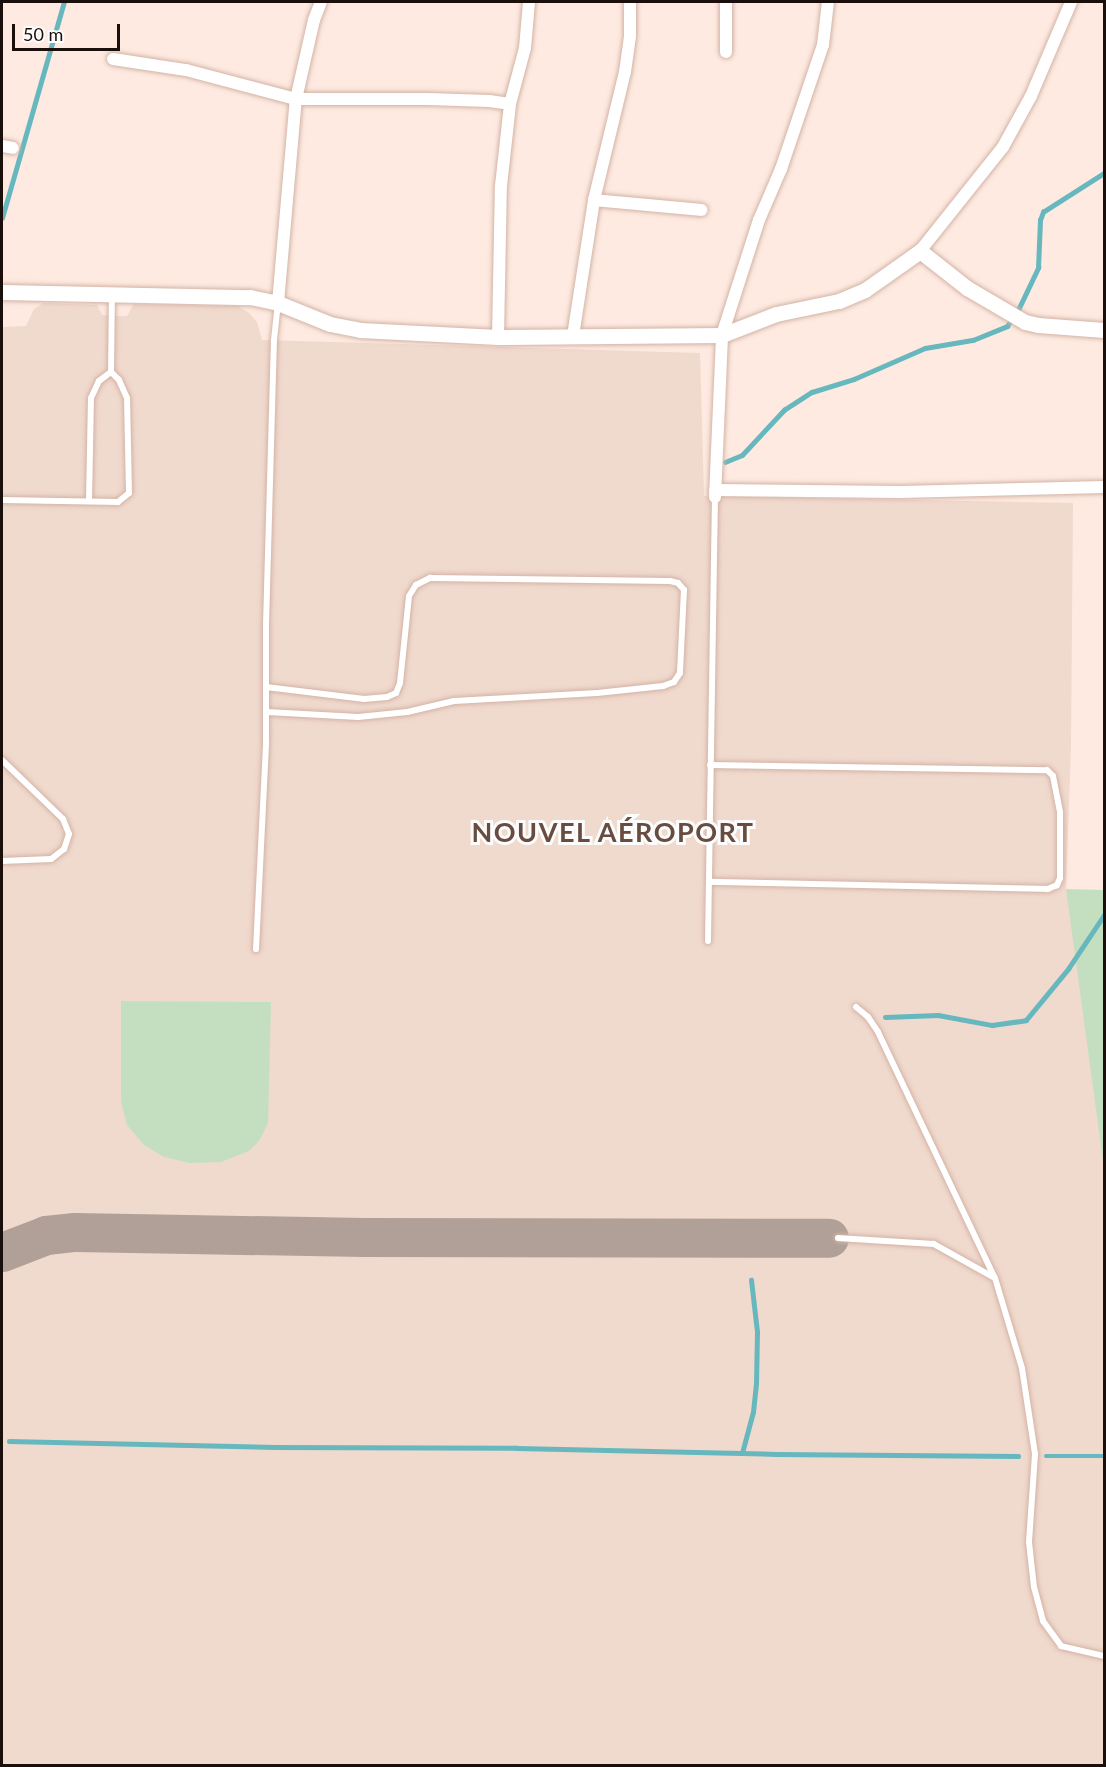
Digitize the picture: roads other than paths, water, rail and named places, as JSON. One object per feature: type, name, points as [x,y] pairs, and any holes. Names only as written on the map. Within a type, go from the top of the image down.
[{"type":"street","points":[[278,303],[297,99],[314,20],[321,2]]},
{"type":"street","points":[[498,337],[501,186],[510,104],[525,48],[529,2]]},
{"type":"street","points":[[573,336],[594,200],[625,72],[630,36],[630,2]]},
{"type":"street","points":[[726,2],[726,52]]},
{"type":"street","points":[[828,2],[820,54],[781,169],[759,220],[722,335],[715,494],[1104,487]]},
{"type":"street","points":[[2,292],[250,297],[278,303],[330,324],[360,330],[498,337],[722,335],[776,314],[839,301],[865,290],[920,251],[1003,147],[1031,96],[1071,2]]},
{"type":"street","points":[[113,59],[186,70],[297,99],[428,99],[510,104]]},
{"type":"street","points":[[594,200],[702,210]]},
{"type":"street","points":[[920,251],[968,288],[1025,322],[1104,330]]},
{"type":"lane","points":[[2,500],[118,502],[129,493],[127,398],[119,380],[111,372],[112,294]]},
{"type":"lane","points":[[256,949],[267,712],[274,340],[278,303]]},
{"type":"lane","points":[[89,501],[91,398],[99,381],[111,372]]},
{"type":"lane","points":[[708,941],[715,494]]},
{"type":"lane","points":[[266,687],[364,699],[387,698],[396,693],[400,682],[409,596],[416,585],[430,578],[669,581],[678,583],[684,590],[680,674],[674,682],[663,686],[597,693],[454,700],[407,712],[358,717],[267,712]]},
{"type":"lane","points":[[2,760],[63,819],[69,834],[64,849],[51,860],[2,861]]},
{"type":"lane","points":[[710,765],[1047,770],[1053,776],[1060,812],[1058,885],[1048,889],[710,882]]},
{"type":"lane","points":[[856,1007],[868,1017],[878,1032],[995,1278],[1022,1368],[1035,1454],[1029,1542],[1034,1587],[1043,1621],[1061,1646],[1104,1656]]},
{"type":"lane","points":[[838,1238],[934,1244],[995,1278]]},
{"type":"waterway","points":[[2,218],[64,2]]},
{"type":"waterway","points":[[725,462],[742,455],[784,410],[812,392],[854,379],[925,348],[973,340],[1007,326],[1018,310],[1038,268],[1040,220],[1043,212],[1104,173]]},
{"type":"waterway","points":[[885,1017],[938,1015],[992,1025],[1026,1020],[1068,969],[1104,915]]},
{"type":"waterway","points":[[742,1453],[753,1412],[756,1384],[757,1332],[751,1280]]},
{"type":"waterway","points":[[9,1441],[275,1447],[517,1448],[776,1454],[1018,1456]]},
{"type":"waterway","points":[[1046,1456],[1104,1456]]},
{"type":"district","name":"NOUVEL AÉROPORT","points":[[613,832]]}]
